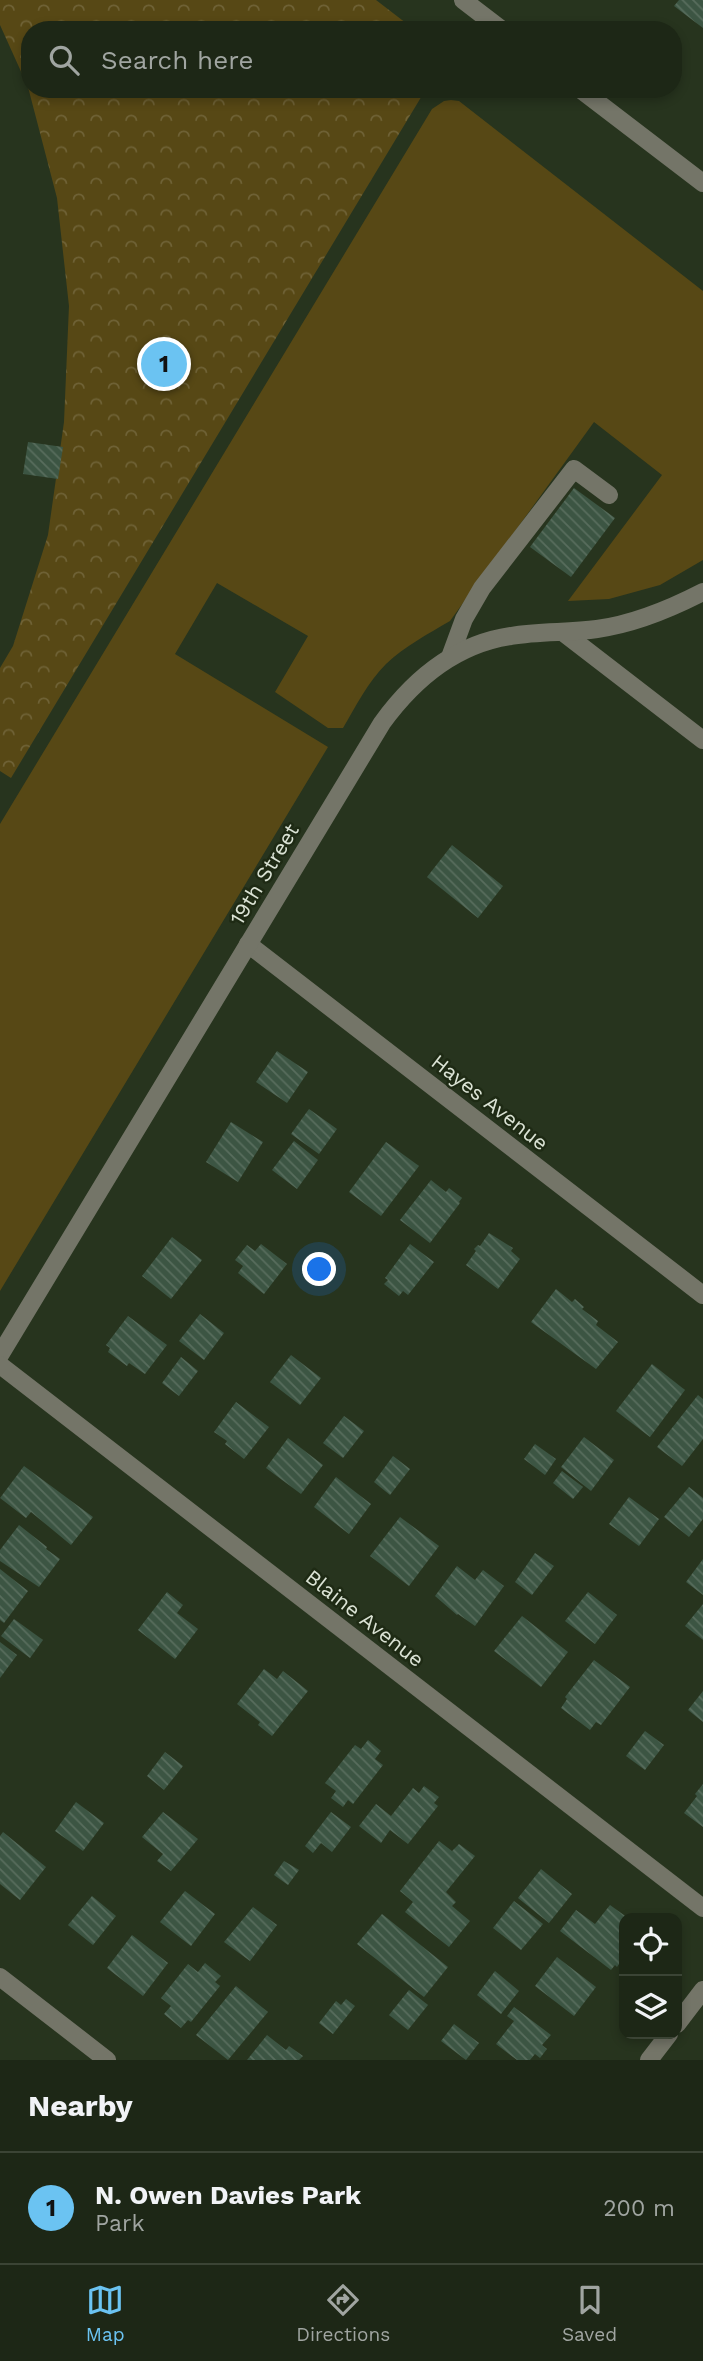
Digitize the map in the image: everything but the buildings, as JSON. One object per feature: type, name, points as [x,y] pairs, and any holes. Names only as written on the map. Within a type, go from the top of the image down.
[{"type":"street","points":[[463,0],[490,21]]},
{"type":"street","points":[[592,98],[703,183]]},
{"type":"street","points":[[450,657],[464,619],[482,588],[574,469],[609,495]]},
{"type":"street","name":"19th Street","points":[[0,1355],[382,723],[400,699],[423,676],[450,657],[480,644],[511,636],[626,623],[679,605],[703,592]]},
{"type":"street","points":[[564,632],[703,740]]},
{"type":"street","name":"Hayes Avenue","points":[[248,944],[703,1295]]},
{"type":"street","name":"Blaine Avenue","points":[[0,1365],[703,1908]]},
{"type":"street","points":[[0,1978],[107,2060]]},
{"type":"street","points":[[682,2017],[703,1990]]},
{"type":"street","points":[[649,2060],[665,2039]]},
{"type":"green space","points":[[0,0],[376,0],[403,21],[21,21],[21,72],[0,25]]},
{"type":"green space","points":[[31,98],[421,98],[11,778],[0,771],[0,668],[13,646],[48,535],[64,422],[69,306],[57,198]]},
{"type":"green space","points":[[451,100],[459,101],[703,291],[703,560],[660,585],[609,599],[568,601],[662,475],[594,422],[450,621],[409,646],[386,664],[368,686],[343,728],[328,728],[275,692],[308,636],[217,583],[175,654],[328,747],[0,1291],[0,824],[432,109]]},
{"type":"place","name":"N. Owen Davies Park","points":[[164,364]]}]
